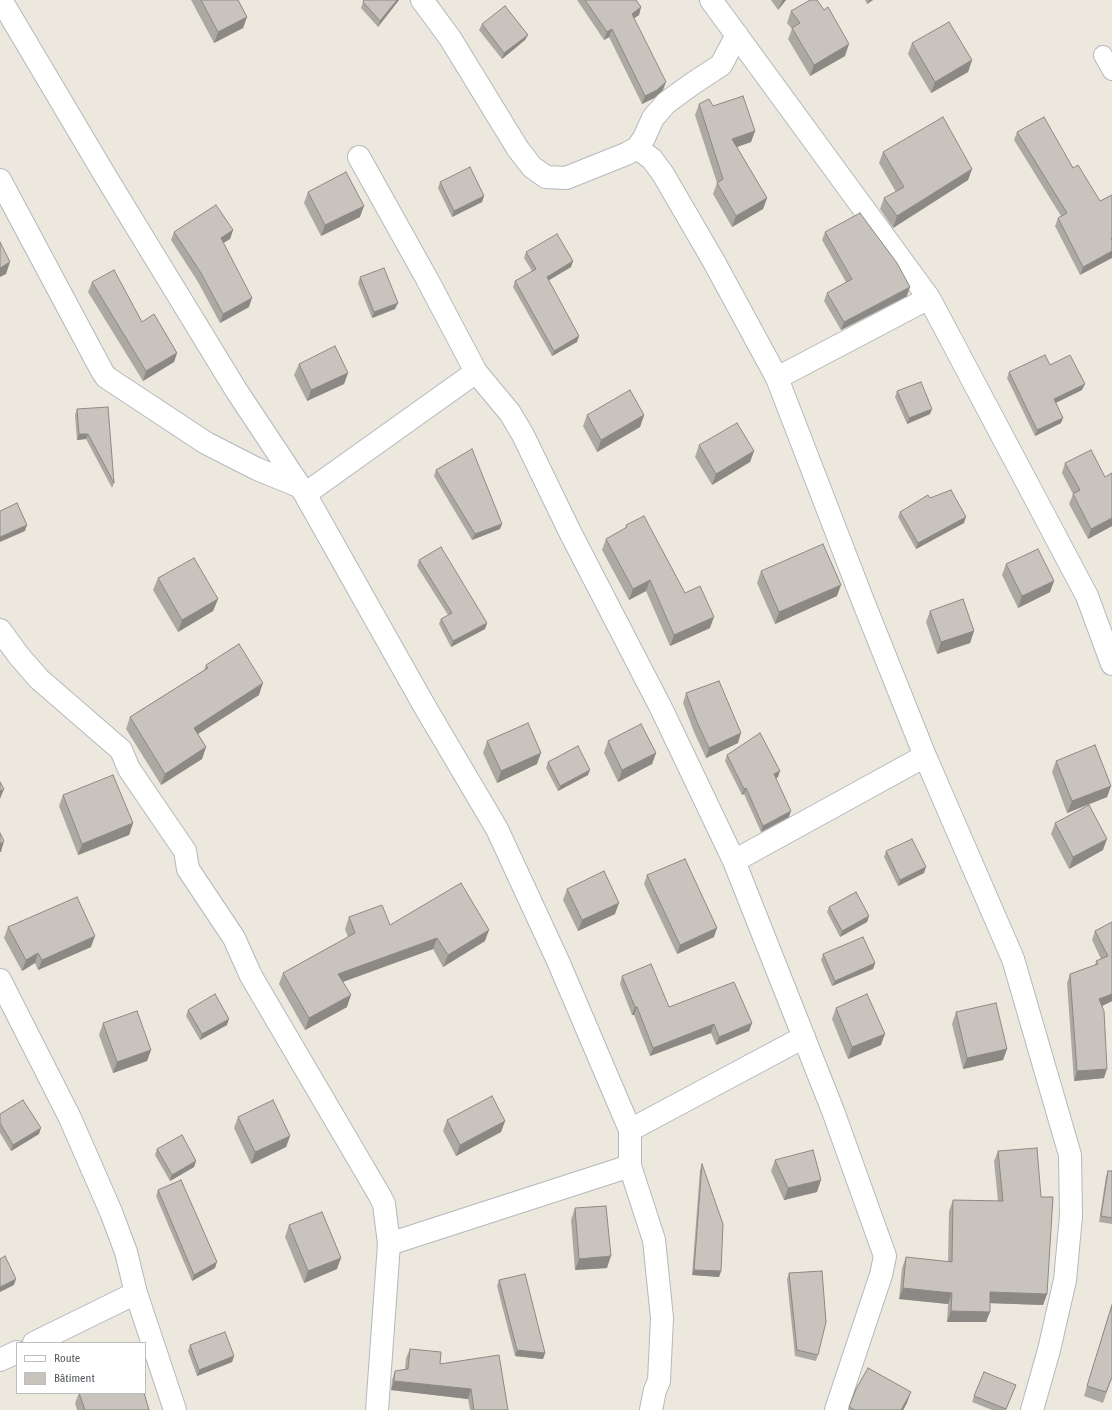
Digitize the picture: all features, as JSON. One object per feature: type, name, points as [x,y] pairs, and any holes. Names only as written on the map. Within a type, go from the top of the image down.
[{"type":"street","points":[[0,0],[232,383],[303,490],[424,707],[497,830],[558,961],[630,1130],[630,1166],[654,1240],[662,1318],[659,1381],[655,1390],[651,1410]]},
{"type":"street","points":[[422,0],[450,38],[518,149],[532,167],[546,177],[566,178],[626,154],[637,148],[644,138],[653,118],[666,103],[721,65],[738,35]]},
{"type":"street","points":[[711,0],[929,298],[1087,596],[1112,664]]},
{"type":"street","points":[[637,148],[652,159],[663,174],[713,260],[777,378],[925,756],[1013,959],[1070,1155],[1071,1216],[1065,1280],[1050,1350],[1032,1410]]},
{"type":"street","points":[[359,156],[427,279],[476,372],[510,413],[523,435],[570,534],[662,710],[734,860],[833,1111],[885,1256],[881,1275],[836,1410]]},
{"type":"street","points":[[0,180],[106,377],[206,443],[303,490]]},
{"type":"street","points":[[777,378],[929,298]]},
{"type":"street","points":[[303,490],[476,372]]},
{"type":"street","points":[[0,630],[19,656],[39,679],[121,750],[129,769],[185,851],[188,869],[234,938],[251,976],[384,1204],[389,1244],[377,1410]]},
{"type":"street","points":[[734,860],[925,756]]},
{"type":"street","points":[[0,980],[70,1118],[111,1212],[126,1252],[136,1293],[175,1410]]},
{"type":"street","points":[[630,1130],[804,1037]]},
{"type":"street","points":[[389,1244],[630,1166]]},
{"type":"street","points":[[36,1342],[136,1293]]},
{"type":"street","points":[[0,1360],[16,1352]]},
{"type":"lane","points":[[1103,55],[1112,71]]},
{"type":"building","points":[[201,0],[238,0],[247,17],[218,32]]},
{"type":"building","points":[[364,0],[397,0],[380,21],[363,2]]},
{"type":"building","points":[[585,0],[636,0],[641,7],[632,14],[666,82],[657,90],[645,96],[612,29],[607,32]]},
{"type":"building","points":[[810,0],[817,0],[824,10],[828,7],[849,44],[814,65],[792,28],[800,23],[791,11]]},
{"type":"building","points":[[505,6],[528,35],[504,53],[482,24]]},
{"type":"building","points":[[949,22],[972,60],[935,82],[912,43]]},
{"type":"building","points":[[743,96],[755,131],[732,139],[767,198],[736,216],[717,183],[723,179],[699,104],[709,99],[713,106]]},
{"type":"building","points":[[943,117],[972,169],[897,216],[884,198],[904,187],[883,152]]},
{"type":"building","points":[[1044,117],[1073,168],[1078,165],[1100,201],[1112,195],[1112,251],[1083,267],[1058,218],[1067,213],[1017,132]]},
{"type":"building","points":[[470,167],[484,196],[454,211],[440,182]]},
{"type":"building","points":[[346,172],[364,206],[325,225],[308,192]]},
{"type":"building","points":[[216,205],[233,230],[221,238],[252,298],[223,314],[201,273],[174,232]]},
{"type":"building","points":[[860,213],[897,263],[910,287],[844,322],[827,293],[852,279],[825,232]]},
{"type":"building","points":[[557,234],[573,261],[547,277],[579,336],[554,351],[515,281],[536,269],[526,252]]},
{"type":"building","points":[[0,242],[10,262],[0,268]]},
{"type":"building","points":[[384,268],[398,303],[374,312],[360,277]]},
{"type":"building","points":[[114,270],[142,322],[154,314],[177,353],[146,371],[92,282]]},
{"type":"building","points":[[335,346],[348,373],[311,390],[299,364]]},
{"type":"building","points":[[1045,355],[1050,365],[1070,355],[1085,384],[1054,399],[1063,418],[1037,430],[1009,372]]},
{"type":"building","points":[[921,382],[932,409],[909,418],[897,391]]},
{"type":"building","points":[[630,390],[644,415],[601,440],[587,415]]},
{"type":"building","points":[[108,407],[114,483],[88,434],[79,434],[77,409]]},
{"type":"building","points":[[737,423],[754,451],[716,474],[699,445]]},
{"type":"building","points":[[472,449],[502,524],[475,534],[436,470]]},
{"type":"building","points":[[1091,450],[1105,477],[1112,473],[1112,518],[1091,529],[1073,494],[1080,490],[1065,463]]},
{"type":"building","points":[[951,490],[966,517],[918,543],[900,512],[928,495],[930,498]]},
{"type":"building","points":[[17,503],[27,525],[0,537],[0,511]]},
{"type":"building","points":[[644,516],[685,593],[700,586],[714,617],[674,635],[650,580],[633,589],[606,539],[627,527],[626,525]]},
{"type":"building","points":[[823,544],[841,585],[779,612],[761,571]]},
{"type":"building","points":[[441,547],[487,623],[453,641],[441,619],[452,613],[419,560]]},
{"type":"building","points":[[1038,549],[1054,581],[1022,596],[1006,564]]},
{"type":"building","points":[[194,558],[218,599],[182,620],[158,578]]},
{"type":"building","points":[[963,599],[974,631],[941,642],[930,611]]},
{"type":"building","points":[[239,644],[263,683],[194,728],[206,747],[165,774],[130,717],[208,668],[206,665]]},
{"type":"building","points":[[719,681],[741,733],[709,748],[686,693]]},
{"type":"building","points":[[528,723],[541,753],[501,771],[487,741]]},
{"type":"building","points":[[641,724],[656,753],[622,770],[608,741]]},
{"type":"building","points":[[760,733],[780,771],[774,774],[791,811],[763,826],[746,788],[744,789],[727,755]]},
{"type":"building","points":[[1095,745],[1111,786],[1072,801],[1056,761]]},
{"type":"building","points":[[578,746],[590,770],[560,786],[548,762]]},
{"type":"building","points":[[113,775],[133,823],[82,844],[63,795]]},
{"type":"building","points":[[0,782],[4,789],[0,791]]},
{"type":"building","points":[[1089,805],[1107,839],[1073,857],[1055,823]]},
{"type":"building","points":[[0,833],[4,841],[0,844]]},
{"type":"building","points":[[912,839],[926,867],[900,880],[886,851]]},
{"type":"building","points":[[685,859],[717,928],[680,945],[647,875]]},
{"type":"building","points":[[604,871],[619,903],[582,920],[567,889]]},
{"type":"building","points":[[461,883],[489,930],[448,955],[437,938],[338,974],[351,995],[309,1018],[283,973],[355,933],[349,917],[382,905],[390,925]]},
{"type":"building","points":[[856,892],[869,916],[842,931],[829,907]]},
{"type":"building","points":[[77,897],[95,936],[42,960],[38,953],[26,960],[8,927]]},
{"type":"building","points":[[1112,922],[1112,994],[1099,999],[1104,1011],[1107,1069],[1077,1071],[1070,974],[1098,964],[1096,961],[1108,956],[1095,931]]},
{"type":"building","points":[[863,937],[875,963],[835,981],[823,954]]},
{"type":"building","points":[[651,964],[669,1007],[734,982],[752,1023],[719,1037],[714,1024],[653,1048],[637,1007],[635,1007],[622,976]]},
{"type":"building","points":[[215,994],[229,1019],[202,1034],[188,1010]]},
{"type":"building","points":[[867,994],[885,1034],[852,1047],[836,1008]]},
{"type":"building","points":[[996,1003],[1007,1049],[967,1058],[956,1012]]},
{"type":"building","points":[[137,1011],[151,1050],[117,1062],[103,1023]]},
{"type":"building","points":[[492,1096],[505,1121],[460,1145],[447,1120]]},
{"type":"building","points":[[23,1100],[41,1128],[13,1145],[0,1123],[0,1114]]},
{"type":"building","points":[[273,1100],[290,1136],[255,1152],[238,1117]]},
{"type":"building","points":[[182,1135],[196,1161],[172,1175],[157,1149]]},
{"type":"building","points":[[1037,1148],[1041,1197],[1053,1197],[1047,1294],[990,1292],[990,1312],[951,1311],[952,1293],[903,1288],[906,1257],[952,1262],[953,1200],[1003,1201],[998,1151]]},
{"type":"building","points":[[813,1150],[821,1180],[788,1188],[775,1160]]},
{"type":"building","points":[[702,1164],[723,1224],[721,1271],[694,1270]]},
{"type":"building","points":[[1108,1171],[1112,1171],[1112,1218],[1101,1216]]},
{"type":"building","points":[[181,1180],[217,1262],[194,1275],[158,1190]]},
{"type":"building","points":[[606,1206],[611,1256],[579,1259],[575,1208]]},
{"type":"building","points":[[322,1212],[341,1258],[308,1271],[289,1225]]},
{"type":"building","points":[[5,1256],[16,1279],[0,1287],[0,1259]]},
{"type":"building","points":[[822,1271],[826,1322],[818,1355],[797,1350],[789,1273]]},
{"type":"building","points":[[525,1274],[545,1353],[517,1350],[499,1280]]},
{"type":"building","points":[[1112,1305],[1112,1377],[1106,1392],[1087,1386]]},
{"type":"building","points":[[225,1332],[234,1356],[199,1370],[190,1345]]},
{"type":"building","points":[[410,1349],[441,1352],[440,1364],[499,1355],[508,1410],[474,1410],[471,1389],[394,1381],[395,1371],[408,1369]]},
{"type":"building","points":[[868,1368],[911,1392],[901,1410],[855,1410],[849,1407],[856,1389]]},
{"type":"building","points":[[984,1372],[1016,1385],[1006,1409],[974,1396]]},
{"type":"building","points":[[79,1394],[144,1394],[149,1410],[85,1410]]}]
